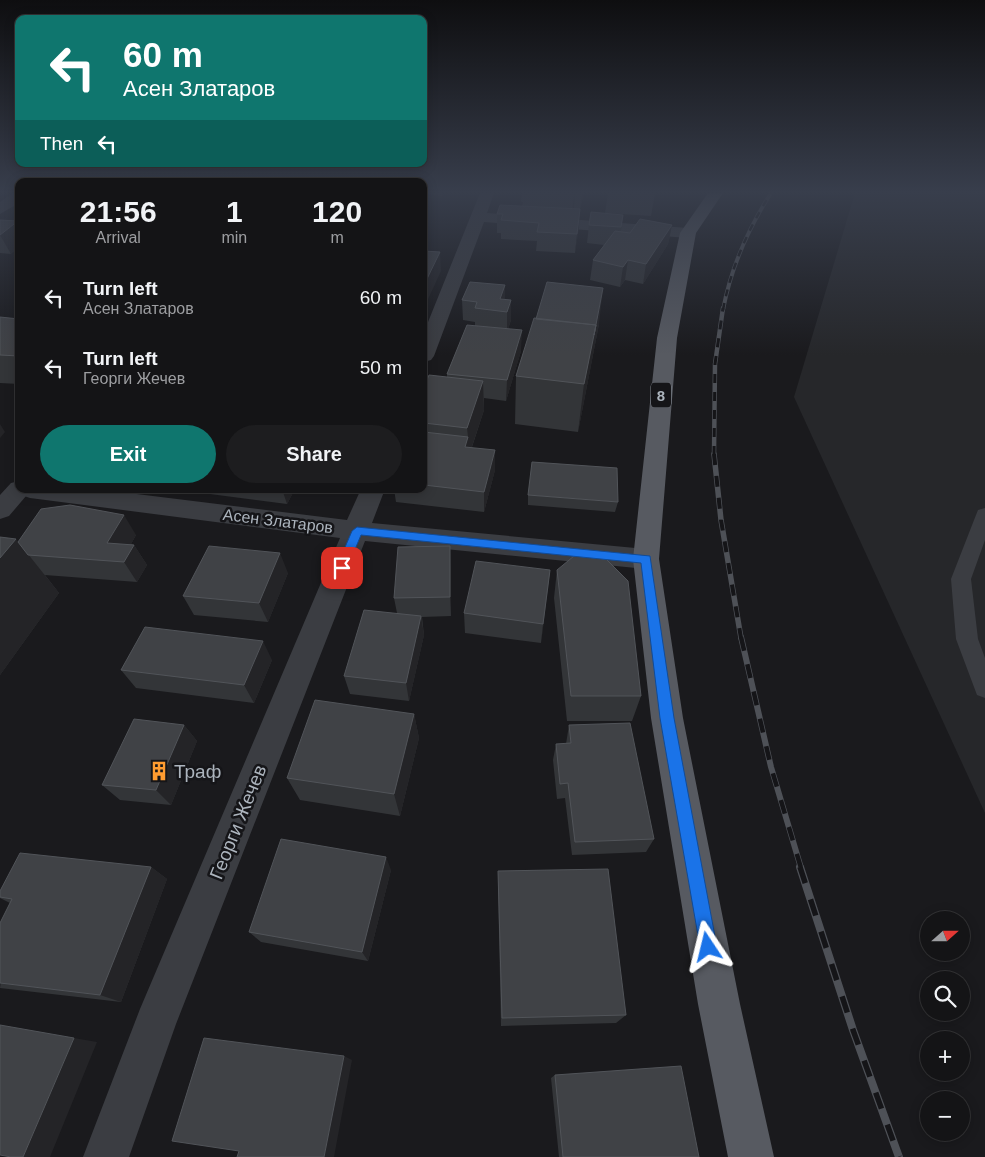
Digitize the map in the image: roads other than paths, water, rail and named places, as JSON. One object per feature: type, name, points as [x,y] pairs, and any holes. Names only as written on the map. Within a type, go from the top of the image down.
[{"type":"main road","name":"8","points":[[685,247],[667,338],[646,559],[667,718],[719,1004],[752,1157]]},
{"type":"street","points":[[427,348],[466,247]]},
{"type":"street","points":[[0,510],[16,493]]},
{"type":"street","name":"Асен Златаров","points":[[61,493],[357,531],[646,559]]},
{"type":"street","name":"Георги Жечев","points":[[106,1157],[155,1024],[371,493]]},
{"type":"lane","points":[[985,515],[960,579],[967,638],[985,688]]},
{"type":"railway","points":[[723,310],[726,294],[742,247]]},
{"type":"railway","points":[[714,454],[715,364],[723,308]]},
{"type":"railway","points":[[714,454],[721,520],[741,638]]},
{"type":"railway","points":[[741,637],[771,767],[801,868]]},
{"type":"railway","points":[[800,867],[853,1030],[899,1157]]},
{"type":"place","name":"Траф","points":[[159,771]]}]
